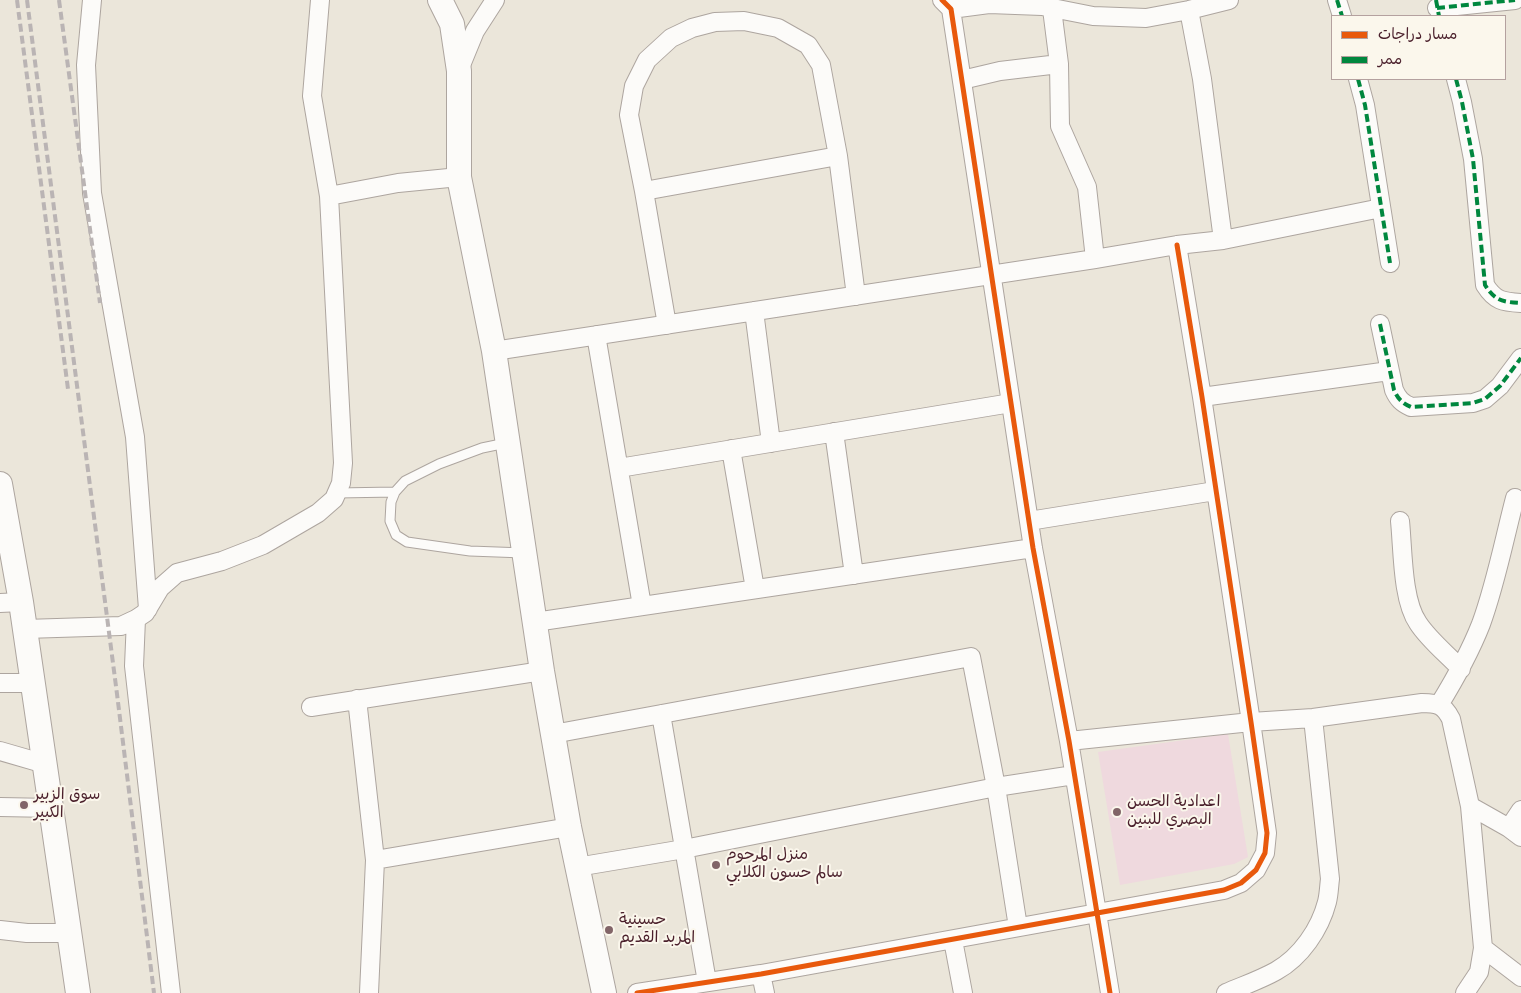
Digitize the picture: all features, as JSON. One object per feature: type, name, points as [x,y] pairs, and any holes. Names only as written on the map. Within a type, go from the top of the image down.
[{"type":"street","points":[[92,0],[86,65],[92,193],[135,437],[142,614],[134,666],[171,993]]},
{"type":"street","points":[[25,629],[121,626],[142,614],[160,588],[176,572],[222,561],[263,545],[318,513],[334,499],[337,493],[341,483],[343,463],[329,196],[312,96],[320,0]]},
{"type":"street","points":[[440,0],[452,24],[459,71],[459,177],[494,351],[542,670],[569,827],[604,993]]},
{"type":"street","points":[[459,71],[475,31],[495,0]]},
{"type":"street","points":[[1110,993],[1069,741],[1033,548],[962,80],[947,5],[1042,6],[1093,16],[1146,18],[1228,0]]},
{"type":"street","points":[[1337,0],[1342,15]]},
{"type":"street","points":[[1438,8],[1515,0]]},
{"type":"street","points":[[1052,8],[1059,64],[1060,126],[1088,187],[1095,259]]},
{"type":"street","points":[[1189,10],[1202,80],[1222,240]]},
{"type":"street","points":[[667,325],[629,115],[634,86],[647,60],[671,38],[692,28],[714,22],[744,21],[778,28],[808,45],[821,65],[838,156],[856,296]]},
{"type":"street","points":[[962,80],[1000,71],[1059,64]]},
{"type":"street","points":[[1358,80],[1365,105],[1390,263]]},
{"type":"street","points":[[1456,80],[1473,160],[1485,285],[1491,295],[1500,301],[1521,302]]},
{"type":"street","points":[[644,190],[838,156]]},
{"type":"street","points":[[329,196],[398,183],[459,177]]},
{"type":"street","points":[[494,351],[1177,245],[1222,240],[1381,208]]},
{"type":"street","points":[[638,993],[761,974],[1224,890],[1241,883],[1256,870],[1265,853],[1267,833],[1202,397],[1177,245]]},
{"type":"street","points":[[754,312],[771,443]]},
{"type":"street","points":[[1380,324],[1389,371],[1397,398],[1403,404],[1411,407],[1473,403],[1485,399],[1494,393],[1521,358]]},
{"type":"street","points":[[596,335],[642,606]]},
{"type":"street","points":[[1202,397],[1389,371]]},
{"type":"street","points":[[619,468],[1011,403]]},
{"type":"street","points":[[834,432],[854,575]]},
{"type":"street","points":[[730,450],[755,589]]},
{"type":"street","points":[[0,484],[11,603],[25,629],[78,993]]},
{"type":"street","points":[[1029,521],[1215,491]]},
{"type":"street","points":[[1439,705],[1461,669],[1486,608],[1514,498]]},
{"type":"street","points":[[1400,521],[1406,591],[1412,613],[1425,632],[1461,669]]},
{"type":"street","points":[[535,622],[1033,548]]},
{"type":"street","points":[[553,734],[971,656],[996,787],[1018,927]]},
{"type":"street","points":[[311,707],[542,670]]},
{"type":"street","points":[[0,683],[33,684]]},
{"type":"street","points":[[357,699],[375,860],[369,993]]},
{"type":"street","points":[[1069,741],[1251,722],[1313,718],[1422,703],[1439,705],[1447,711],[1451,719],[1470,806],[1484,948],[1478,972],[1465,993]]},
{"type":"street","points":[[661,714],[707,982]]},
{"type":"street","points":[[1226,993],[1277,971],[1295,957],[1309,941],[1320,922],[1327,901],[1330,879],[1313,718]]},
{"type":"street","points":[[0,751],[45,764]]},
{"type":"street","points":[[577,867],[684,849],[996,787],[1074,776]]},
{"type":"street","points":[[1470,806],[1515,832],[1521,810]]},
{"type":"street","points":[[0,807],[52,808]]},
{"type":"street","points":[[375,860],[569,827]]},
{"type":"street","points":[[0,930],[27,933],[70,933]]},
{"type":"street","points":[[953,940],[963,993]]},
{"type":"street","points":[[1484,948],[1521,977]]},
{"type":"street","points":[[761,974],[765,993]]},
{"type":"lane","points":[[508,443],[482,448],[439,464],[405,481],[395,492],[391,502],[390,521],[396,535],[407,542],[470,551],[524,553]]},
{"type":"lane","points":[[337,493],[395,492]]},
{"type":"shaded area","points":[[1228,734],[1248,857],[1234,864],[1120,885],[1098,752]]},
{"type":"railway","points":[[17,0],[68,389]]},
{"type":"railway","points":[[27,0],[154,993]]},
{"type":"railway","points":[[59,0],[100,303]]},
{"type":"marked path","points":[[1337,0],[1342,15]]},
{"type":"marked path","points":[[1436,0],[1439,15]]},
{"type":"marked path","points":[[1437,8],[1515,0]]},
{"type":"marked path","points":[[1358,80],[1365,105],[1390,263]]},
{"type":"marked path","points":[[1456,80],[1473,159],[1485,285],[1500,300],[1521,303]]},
{"type":"marked path","points":[[1380,324],[1394,390],[1397,396],[1411,407],[1473,403],[1485,399],[1500,386],[1521,358]]},
{"type":"cycle path","points":[[942,0],[951,9],[1033,548],[1069,741],[1110,993]]},
{"type":"cycle path","points":[[637,993],[761,974],[1224,890],[1241,883],[1256,870],[1265,853],[1267,833],[1202,397],[1177,245]]},
{"type":"place","name":"سوق الزبير الكبير","points":[[24,805]]},
{"type":"place","name":"اعدادية الحسن البصري للبنين","points":[[1117,812]]},
{"type":"place","name":"منزل المرحوم سالم حسون الكلابي","points":[[716,865]]},
{"type":"place","name":"حسينية المربد القديم","points":[[609,930]]}]
